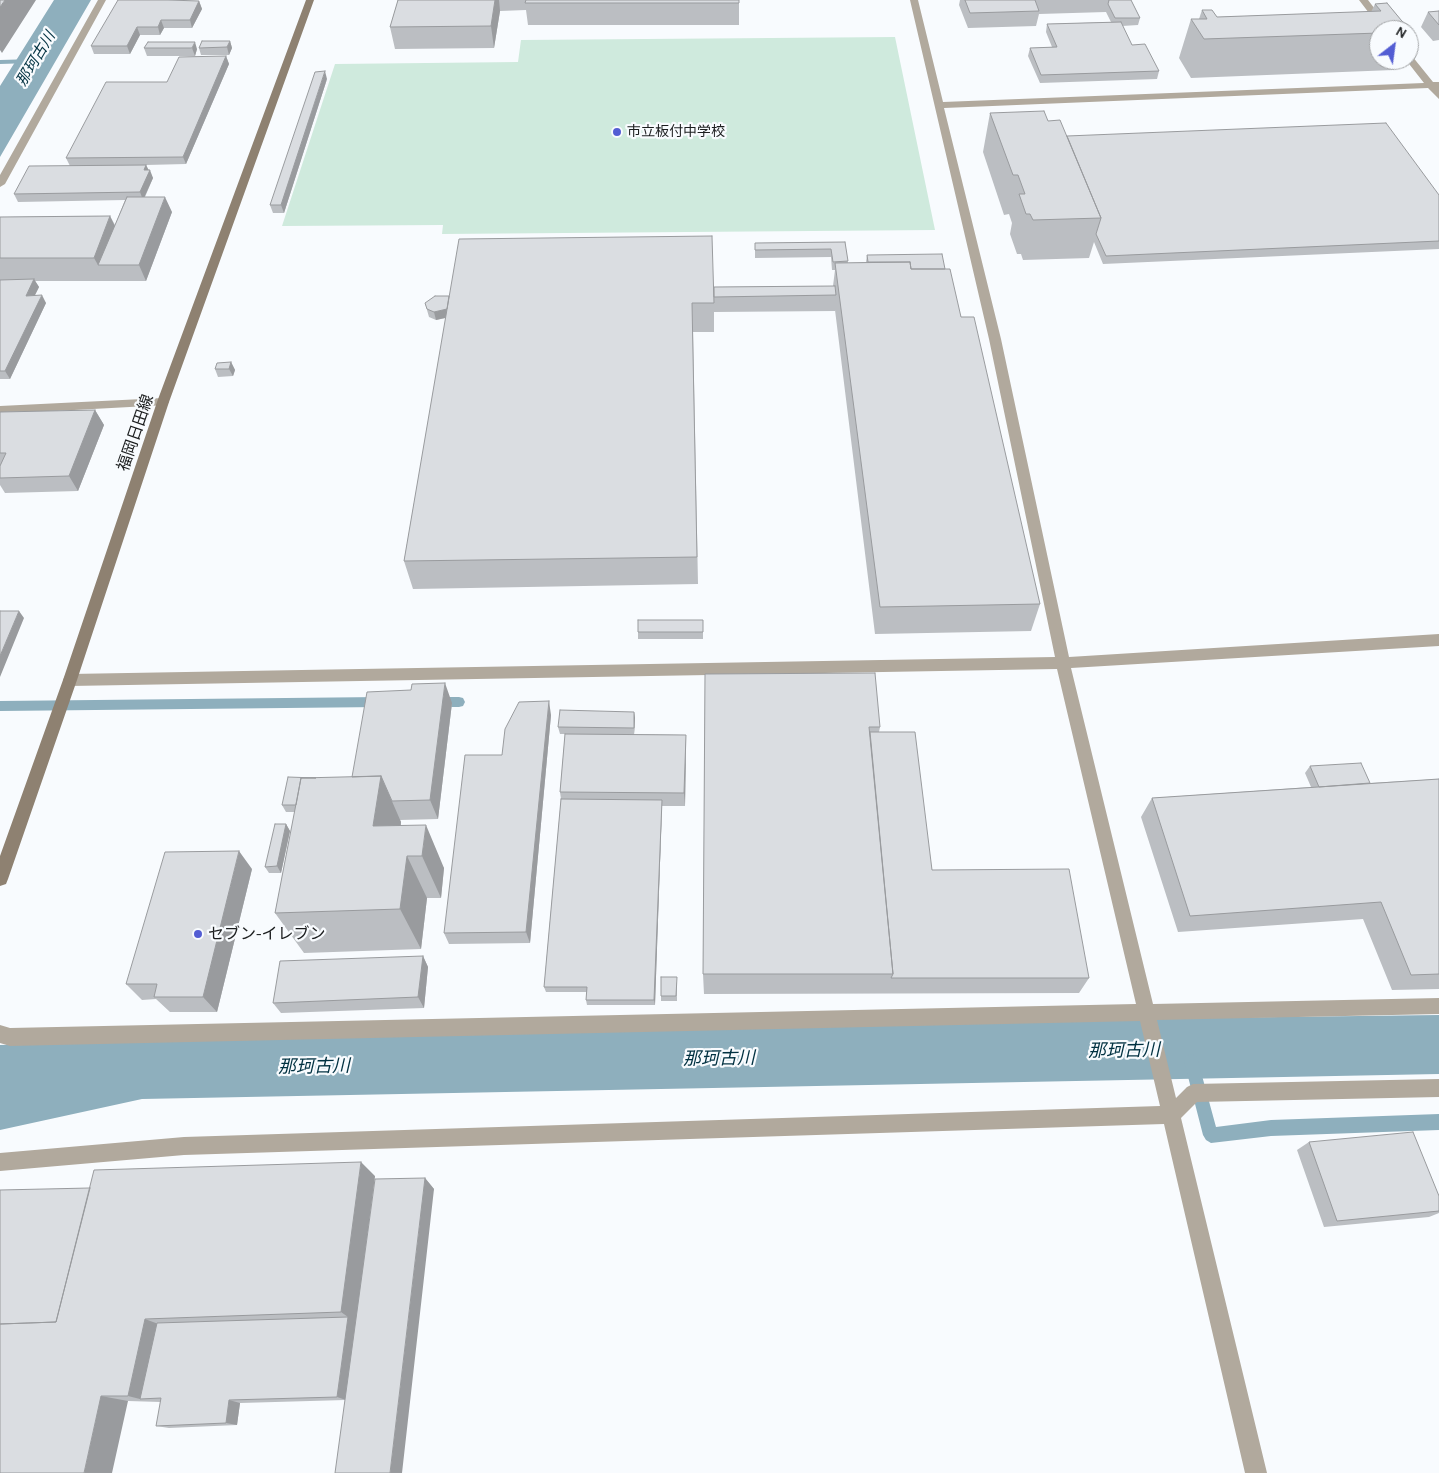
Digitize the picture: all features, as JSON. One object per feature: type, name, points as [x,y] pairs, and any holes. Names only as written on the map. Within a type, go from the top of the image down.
[{"type":"main road","name":"福岡日田線","points":[[0,879],[164,402],[310,0]]},
{"type":"street","points":[[0,184],[102,0]]},
{"type":"street","points":[[914,0],[995,340],[1063,663],[1148,1012],[1256,1473]]},
{"type":"street","points":[[1363,0],[1379,20]]},
{"type":"street","points":[[1419,69],[1434,85],[1439,96]]},
{"type":"street","points":[[938,105],[1434,85]]},
{"type":"street","points":[[0,410],[164,402]]},
{"type":"street","points":[[70,680],[1063,663],[1439,640]]},
{"type":"street","points":[[0,1034],[10,1037],[1439,1006]]},
{"type":"street","points":[[0,1162],[184,1146],[1171,1115],[1193,1093],[1439,1088]]},
{"type":"green space","name":"市立板付中学校","points":[[895,37],[935,230],[442,234],[443,225],[282,226],[335,64],[518,62],[521,40]]},
{"type":"water","name":"那珂古川","points":[[54,0],[91,0],[0,157],[0,86]]},
{"type":"water","name":"那珂古川","points":[[1439,1015],[1439,1074],[142,1099],[0,1130],[0,1045],[1120,1019]]},
{"type":"building","points":[[0,0],[5,0],[0,7]]},
{"type":"building","points":[[118,0],[199,1],[190,20],[161,20],[158,27],[137,27],[127,46],[91,46]]},
{"type":"building","points":[[398,0],[495,0],[491,26],[390,27]]},
{"type":"building","points":[[526,0],[739,0],[739,3],[525,3]]},
{"type":"building","points":[[965,0],[1035,0],[1039,11],[970,13]]},
{"type":"building","points":[[1109,0],[1131,0],[1140,18],[1115,18],[1108,4]]},
{"type":"building","points":[[1387,3],[1401,20],[1369,20],[1369,33],[1204,39],[1191,19],[1207,19],[1202,10],[1212,10],[1217,17],[1381,11],[1375,4]]},
{"type":"building","points":[[1439,11],[1439,25],[1428,12]]},
{"type":"building","points":[[1121,22],[1132,45],[1145,44],[1159,71],[1041,75],[1030,48],[1057,47],[1047,24]]},
{"type":"building","points":[[202,41],[230,41],[227,47],[199,48]]},
{"type":"building","points":[[148,42],[195,42],[192,48],[144,48]]},
{"type":"building","points":[[226,56],[183,157],[66,158],[106,82],[167,82],[179,57]]},
{"type":"building","points":[[325,71],[281,205],[270,205],[315,72]]},
{"type":"building","points":[[1044,111],[1048,121],[1060,120],[1101,218],[1033,220],[1030,214],[1026,214],[1019,194],[1025,194],[1018,175],[1013,175],[990,113]]},
{"type":"building","points":[[1386,123],[1439,195],[1439,241],[1106,256],[1096,234],[1101,218],[1067,136]]},
{"type":"building","points":[[146,165],[144,170],[150,170],[140,192],[14,194],[29,166]]},
{"type":"building","points":[[127,197],[165,197],[139,265],[98,265]]},
{"type":"building","points":[[110,216],[94,258],[0,258],[0,217]]},
{"type":"building","points":[[712,236],[714,303],[692,303],[697,557],[404,561],[459,239]]},
{"type":"building","points":[[845,242],[848,261],[833,262],[831,249],[755,250],[755,243]]},
{"type":"building","points":[[942,254],[945,269],[911,269],[910,262],[868,262],[867,255]]},
{"type":"building","points":[[910,262],[911,269],[950,269],[961,317],[974,317],[1040,604],[880,607],[835,263]]},
{"type":"building","points":[[34,279],[26,296],[42,295],[5,371],[0,371],[0,280]]},
{"type":"building","points":[[835,286],[836,295],[714,297],[714,287]]},
{"type":"building","points":[[435,296],[449,296],[447,309],[434,312],[427,309],[425,303]]},
{"type":"building","points":[[231,362],[229,369],[215,369],[217,363]]},
{"type":"building","points":[[95,410],[69,476],[0,478],[0,466],[6,453],[0,453],[0,412]]},
{"type":"building","points":[[0,611],[19,611],[0,656]]},
{"type":"building","points":[[638,620],[703,620],[703,632],[638,632]]},
{"type":"building","points":[[875,673],[880,727],[869,727],[893,974],[703,974],[705,674]]},
{"type":"building","points":[[445,683],[430,800],[392,801],[381,776],[352,777],[367,692],[411,690],[412,684]]},
{"type":"building","points":[[549,701],[526,932],[444,933],[465,755],[502,755],[505,729],[519,702]]},
{"type":"building","points":[[560,710],[634,712],[634,728],[558,727]]},
{"type":"building","points":[[870,732],[915,732],[932,870],[1069,869],[1089,978],[891,978],[893,974]]},
{"type":"building","points":[[565,734],[686,735],[684,793],[560,792]]},
{"type":"building","points":[[1361,763],[1370,783],[1319,787],[1310,766]]},
{"type":"building","points":[[381,776],[373,826],[426,825],[422,856],[407,856],[400,909],[275,913],[301,778]]},
{"type":"building","points":[[288,777],[316,778],[301,778],[296,805],[282,805]]},
{"type":"building","points":[[1439,779],[1439,974],[1411,975],[1381,902],[1190,916],[1152,798]]},
{"type":"building","points":[[561,799],[662,800],[654,1000],[586,1000],[587,987],[544,987]]},
{"type":"building","points":[[275,824],[286,824],[277,866],[265,867]]},
{"type":"building","name":"セブン-イレブン","points":[[239,851],[203,997],[154,997],[157,984],[126,984],[165,852]]},
{"type":"building","points":[[423,956],[418,997],[273,1003],[280,961]]},
{"type":"building","points":[[661,977],[677,977],[676,996],[661,996]]},
{"type":"building","points":[[1413,1132],[1439,1196],[1439,1211],[1337,1221],[1309,1142]]},
{"type":"building","points":[[361,1162],[341,1312],[145,1319],[128,1396],[101,1396],[84,1473],[0,1473],[0,1324],[56,1322],[94,1170]]},
{"type":"building","points":[[425,1178],[390,1473],[335,1473],[375,1179]]},
{"type":"building","points":[[90,1188],[56,1322],[0,1324],[0,1190]]},
{"type":"building","points":[[348,1317],[337,1397],[229,1400],[226,1423],[156,1426],[161,1398],[140,1399],[157,1323]]},
{"type":"waterway","name":"那珂古川","points":[[0,62],[32,61]]},
{"type":"waterway","points":[[0,706],[381,702]]},
{"type":"waterway","points":[[436,702],[459,702]]},
{"type":"waterway","points":[[1191,1061],[1211,1135],[1271,1128],[1439,1122]]},
{"type":"place","name":"市立板付中学校","points":[[617,132]]},
{"type":"place","name":"セブン-イレブン","points":[[198,934]]}]
